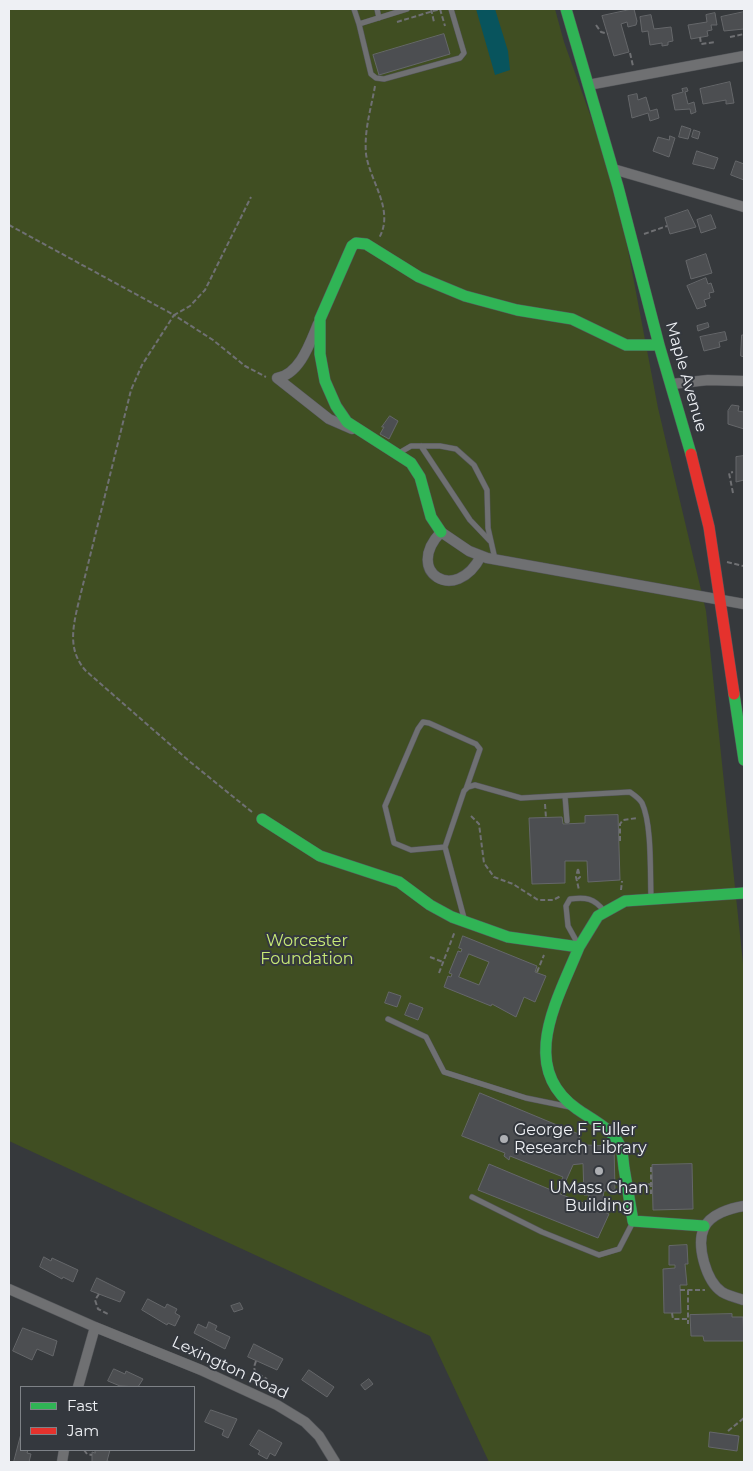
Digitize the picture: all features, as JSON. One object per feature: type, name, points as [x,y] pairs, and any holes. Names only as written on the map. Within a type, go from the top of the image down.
[{"type":"street","name":"Maple Avenue","points":[[566,9],[613,169],[709,527],[744,760]]},
{"type":"street","points":[[588,85],[744,56]]},
{"type":"street","points":[[613,169],[744,207]]},
{"type":"street","points":[[659,345],[626,345],[572,319],[507,308],[454,292],[419,277],[373,247],[356,243],[350,249],[320,319],[298,364],[291,372],[277,378],[329,419],[359,431],[399,453],[411,463],[417,472],[431,517],[441,532],[481,556],[495,560],[721,598],[744,604]]},
{"type":"street","points":[[320,319],[320,354],[325,381],[341,414],[359,431]]},
{"type":"street","points":[[672,384],[708,380],[744,381]]},
{"type":"street","points":[[441,532],[430,546],[426,560],[431,569],[441,578],[450,581],[461,579],[475,567],[481,556]]},
{"type":"street","points":[[262,819],[314,853],[343,866],[399,882],[460,925],[508,937],[579,946]]},
{"type":"street","points":[[744,893],[625,901],[604,911],[593,922],[579,946],[552,1010],[545,1046],[552,1081],[558,1091],[575,1108],[604,1127],[620,1145],[627,1175],[633,1221],[704,1226],[720,1214],[744,1206]]},
{"type":"street","points":[[704,1226],[702,1241],[705,1267],[711,1281],[719,1290],[744,1300]]},
{"type":"street","name":"Lexington Road","points":[[9,1289],[95,1327],[202,1370],[277,1405],[305,1422],[318,1436],[334,1462]]},
{"type":"street","points":[[78,1386],[95,1327]]},
{"type":"lane","points":[[354,9],[371,74],[376,78],[384,80],[460,58],[464,53],[451,9]]},
{"type":"lane","points":[[377,9],[379,18]]},
{"type":"lane","points":[[359,24],[407,9]]},
{"type":"lane","points":[[399,453],[411,446],[440,446],[456,449],[474,465],[487,490],[488,528],[495,560]]},
{"type":"lane","points":[[421,446],[470,520],[491,542]]},
{"type":"lane","points":[[445,847],[411,850],[394,843],[385,806],[418,729],[423,722],[476,744],[480,749],[445,847],[460,925]]},
{"type":"lane","points":[[466,790],[475,785],[521,798],[630,792],[642,802],[651,900]]},
{"type":"lane","points":[[565,796],[567,821]]},
{"type":"lane","points":[[579,946],[568,926],[566,906],[570,899],[586,897],[597,902],[604,911]]},
{"type":"lane","points":[[388,1019],[426,1037],[444,1072],[526,1098],[575,1108]]},
{"type":"lane","points":[[472,1198],[542,1232],[599,1255],[618,1249],[633,1221]]},
{"type":"path","points":[[393,23],[431,10],[440,9],[445,26]]},
{"type":"path","points":[[431,10],[434,22]]},
{"type":"path","points":[[596,24],[601,32],[608,34]]},
{"type":"path","points":[[730,37],[744,34]]},
{"type":"path","points":[[700,37],[701,44],[716,42]]},
{"type":"path","points":[[630,53],[633,68]]},
{"type":"path","points":[[373,247],[386,226],[384,209],[366,156],[365,128],[376,78]]},
{"type":"path","points":[[251,197],[206,290],[190,306],[174,315],[142,365],[131,390],[77,609],[73,630],[73,650],[78,661],[91,676],[210,778],[262,819]]},
{"type":"path","points":[[9,225],[174,315],[213,340],[250,370],[267,377],[277,378]]},
{"type":"path","points":[[639,236],[667,226]]},
{"type":"path","points":[[733,472],[729,473],[733,493]]},
{"type":"path","points":[[722,561],[743,566]]},
{"type":"path","points":[[545,802],[546,818]]},
{"type":"path","points":[[470,816],[479,824],[484,864],[494,877],[513,884],[538,900],[553,900],[566,894]]},
{"type":"path","points":[[620,841],[620,824],[623,820],[644,817]]},
{"type":"path","points":[[578,879],[579,893]]},
{"type":"path","points":[[621,890],[622,881]]},
{"type":"path","points":[[439,973],[460,925]]},
{"type":"path","points":[[538,972],[549,943]]},
{"type":"path","points":[[430,957],[443,962]]},
{"type":"path","points":[[651,1167],[651,1194]]},
{"type":"path","points":[[680,1290],[719,1290]]},
{"type":"path","points":[[688,1290],[688,1324]]},
{"type":"path","points":[[98,1294],[96,1300],[98,1309],[108,1314]]},
{"type":"path","points":[[672,1313],[673,1319],[688,1319]]},
{"type":"path","points":[[256,1361],[255,1372],[267,1379]]},
{"type":"path","points":[[728,1430],[744,1418]]},
{"type":"path","points":[[85,1451],[87,1454],[92,1455]]},
{"type":"green space","name":"Worcester Foundation","points":[[9,9],[555,9],[564,42],[616,187],[658,408],[706,611],[744,973],[744,1462],[489,1462],[430,1336],[9,1141]]},
{"type":"water","points":[[476,9],[495,9],[508,51],[510,70],[495,75]]},
{"type":"building","points":[[634,9],[636,25],[628,27],[627,22],[621,24],[629,52],[614,56],[602,16]]},
{"type":"building","points":[[744,12],[744,29],[724,31],[721,17]]},
{"type":"building","points":[[715,13],[717,25],[711,25],[712,30],[707,31],[708,36],[691,39],[688,25],[707,22],[706,15]]},
{"type":"building","points":[[651,15],[654,29],[671,27],[673,41],[668,42],[668,45],[662,46],[662,43],[650,45],[648,31],[642,32],[640,17]]},
{"type":"building","points":[[444,34],[450,54],[379,75],[373,55]]},
{"type":"building","points":[[730,82],[734,103],[726,104],[726,100],[703,104],[700,89]]},
{"type":"building","points":[[687,88],[688,91],[685,92],[688,104],[694,102],[696,112],[691,114],[690,109],[675,110],[672,95],[683,92],[682,89]]},
{"type":"building","points":[[637,94],[638,100],[646,97],[650,111],[657,109],[659,118],[650,121],[648,113],[632,118],[628,96]]},
{"type":"building","points":[[682,126],[691,129],[688,139],[679,137]]},
{"type":"building","points":[[694,130],[700,132],[698,139],[692,137]]},
{"type":"building","points":[[670,136],[675,138],[669,157],[653,151],[658,137],[669,140]]},
{"type":"building","points":[[697,151],[718,158],[714,169],[693,164]]},
{"type":"building","points":[[736,161],[744,164],[744,180],[731,175]]},
{"type":"building","points":[[688,210],[696,227],[670,234],[665,218]]},
{"type":"building","points":[[711,215],[716,228],[701,233],[697,220]]},
{"type":"building","points":[[706,254],[712,273],[691,279],[686,261]]},
{"type":"building","points":[[706,278],[708,284],[711,283],[714,292],[709,293],[710,298],[704,300],[706,306],[697,309],[687,286]]},
{"type":"building","points":[[708,323],[709,327],[698,331],[697,326]]},
{"type":"building","points":[[725,332],[727,340],[719,342],[720,347],[704,351],[700,337]]},
{"type":"building","points":[[742,335],[744,335],[744,357],[741,356]]},
{"type":"building","points":[[732,405],[739,406],[738,411],[744,412],[744,429],[728,424],[728,411]]},
{"type":"building","points":[[390,416],[398,421],[389,439],[380,434],[384,427],[382,427]]},
{"type":"building","points":[[744,456],[744,480],[736,482],[736,457]]},
{"type":"building","points":[[618,815],[620,880],[588,882],[587,861],[565,861],[565,883],[532,884],[529,818],[562,817],[563,824],[585,823],[585,816]]},
{"type":"building","points":[[463,936],[537,966],[535,972],[546,976],[535,1002],[524,997],[516,1017],[492,1004],[491,1006],[444,987],[448,976],[451,977],[452,974],[449,973],[458,951],[461,952],[462,949],[459,948]],"holes":[[[469,954],[489,962],[479,985],[459,977]]]},
{"type":"building","points":[[389,992],[401,996],[397,1007],[385,1003]]},
{"type":"building","points":[[410,1003],[423,1008],[418,1020],[405,1015]]},
{"type":"building","name":"UMass Chan Building","points":[[480,1093],[581,1135],[577,1142],[585,1145],[614,1146],[615,1190],[604,1191],[601,1210],[609,1214],[598,1238],[478,1190],[489,1164],[556,1192],[563,1177],[510,1156],[509,1160],[504,1156],[505,1153],[462,1136]],"holes":[[[583,1164],[584,1195],[589,1195],[586,1204],[560,1194],[573,1165]]]},
{"type":"building","points":[[692,1164],[693,1209],[653,1210],[652,1165]]},
{"type":"building","points":[[687,1245],[688,1264],[685,1264],[687,1285],[680,1285],[681,1313],[664,1313],[663,1269],[675,1268],[675,1265],[669,1265],[669,1246]]},
{"type":"building","points":[[44,1257],[51,1261],[52,1258],[78,1270],[73,1282],[63,1277],[62,1279],[40,1267]]},
{"type":"building","points":[[97,1278],[125,1292],[120,1302],[91,1291]]},
{"type":"building","points":[[148,1299],[165,1308],[167,1304],[177,1309],[175,1313],[180,1316],[175,1326],[168,1323],[167,1325],[142,1310]]},
{"type":"building","points":[[240,1303],[243,1309],[234,1312],[231,1306]]},
{"type":"building","points":[[732,1314],[732,1317],[743,1317],[744,1341],[704,1341],[703,1336],[691,1336],[690,1315]]},
{"type":"building","points":[[209,1322],[217,1326],[215,1330],[230,1337],[225,1349],[194,1333],[198,1324],[206,1328]]},
{"type":"building","points":[[23,1328],[57,1341],[53,1356],[37,1349],[32,1360],[13,1351]]},
{"type":"building","points":[[254,1344],[283,1359],[277,1370],[248,1357]]},
{"type":"building","points":[[114,1369],[125,1374],[126,1371],[143,1379],[139,1386],[120,1386],[108,1381]]},
{"type":"building","points":[[309,1370],[334,1387],[327,1397],[302,1380]]},
{"type":"building","points":[[369,1379],[373,1384],[365,1390],[361,1385]]},
{"type":"building","points":[[211,1410],[237,1419],[228,1438],[222,1435],[224,1430],[205,1422]]},
{"type":"building","points":[[259,1430],[282,1443],[275,1456],[270,1453],[267,1459],[258,1454],[260,1451],[250,1445]]},
{"type":"building","points":[[710,1432],[739,1436],[737,1451],[709,1447]]},
{"type":"building","points":[[20,1438],[20,1451],[28,1451],[27,1453],[31,1454],[29,1462],[14,1462]]},
{"type":"building","points":[[95,1451],[110,1451],[107,1461],[113,1462],[92,1462],[92,1452],[95,1453]]},
{"type":"traffic: fast","points":[[566,9],[618,187],[659,345],[691,454]]},
{"type":"traffic: fast","points":[[441,532],[431,517],[420,477],[411,463],[347,422],[336,406],[325,381],[320,354],[320,319],[352,246],[356,243],[366,244],[419,277],[465,296],[517,310],[572,319],[626,345],[659,345]]},
{"type":"traffic: fast","points":[[734,694],[744,760]]},
{"type":"traffic: fast","points":[[262,819],[320,856],[399,882],[430,905],[452,917],[508,937],[579,947],[598,916],[625,901],[744,893]]},
{"type":"traffic: fast","points":[[579,947],[553,1010],[546,1053],[549,1073],[559,1092],[577,1109],[607,1129],[617,1140],[621,1148],[633,1221],[704,1226]]},
{"type":"traffic: jam","points":[[691,454],[709,527],[734,694]]},
{"type":"place","name":"George F Fuller Research Library","points":[[504,1139]]},
{"type":"place","name":"UMass Chan Building","points":[[599,1171]]}]
